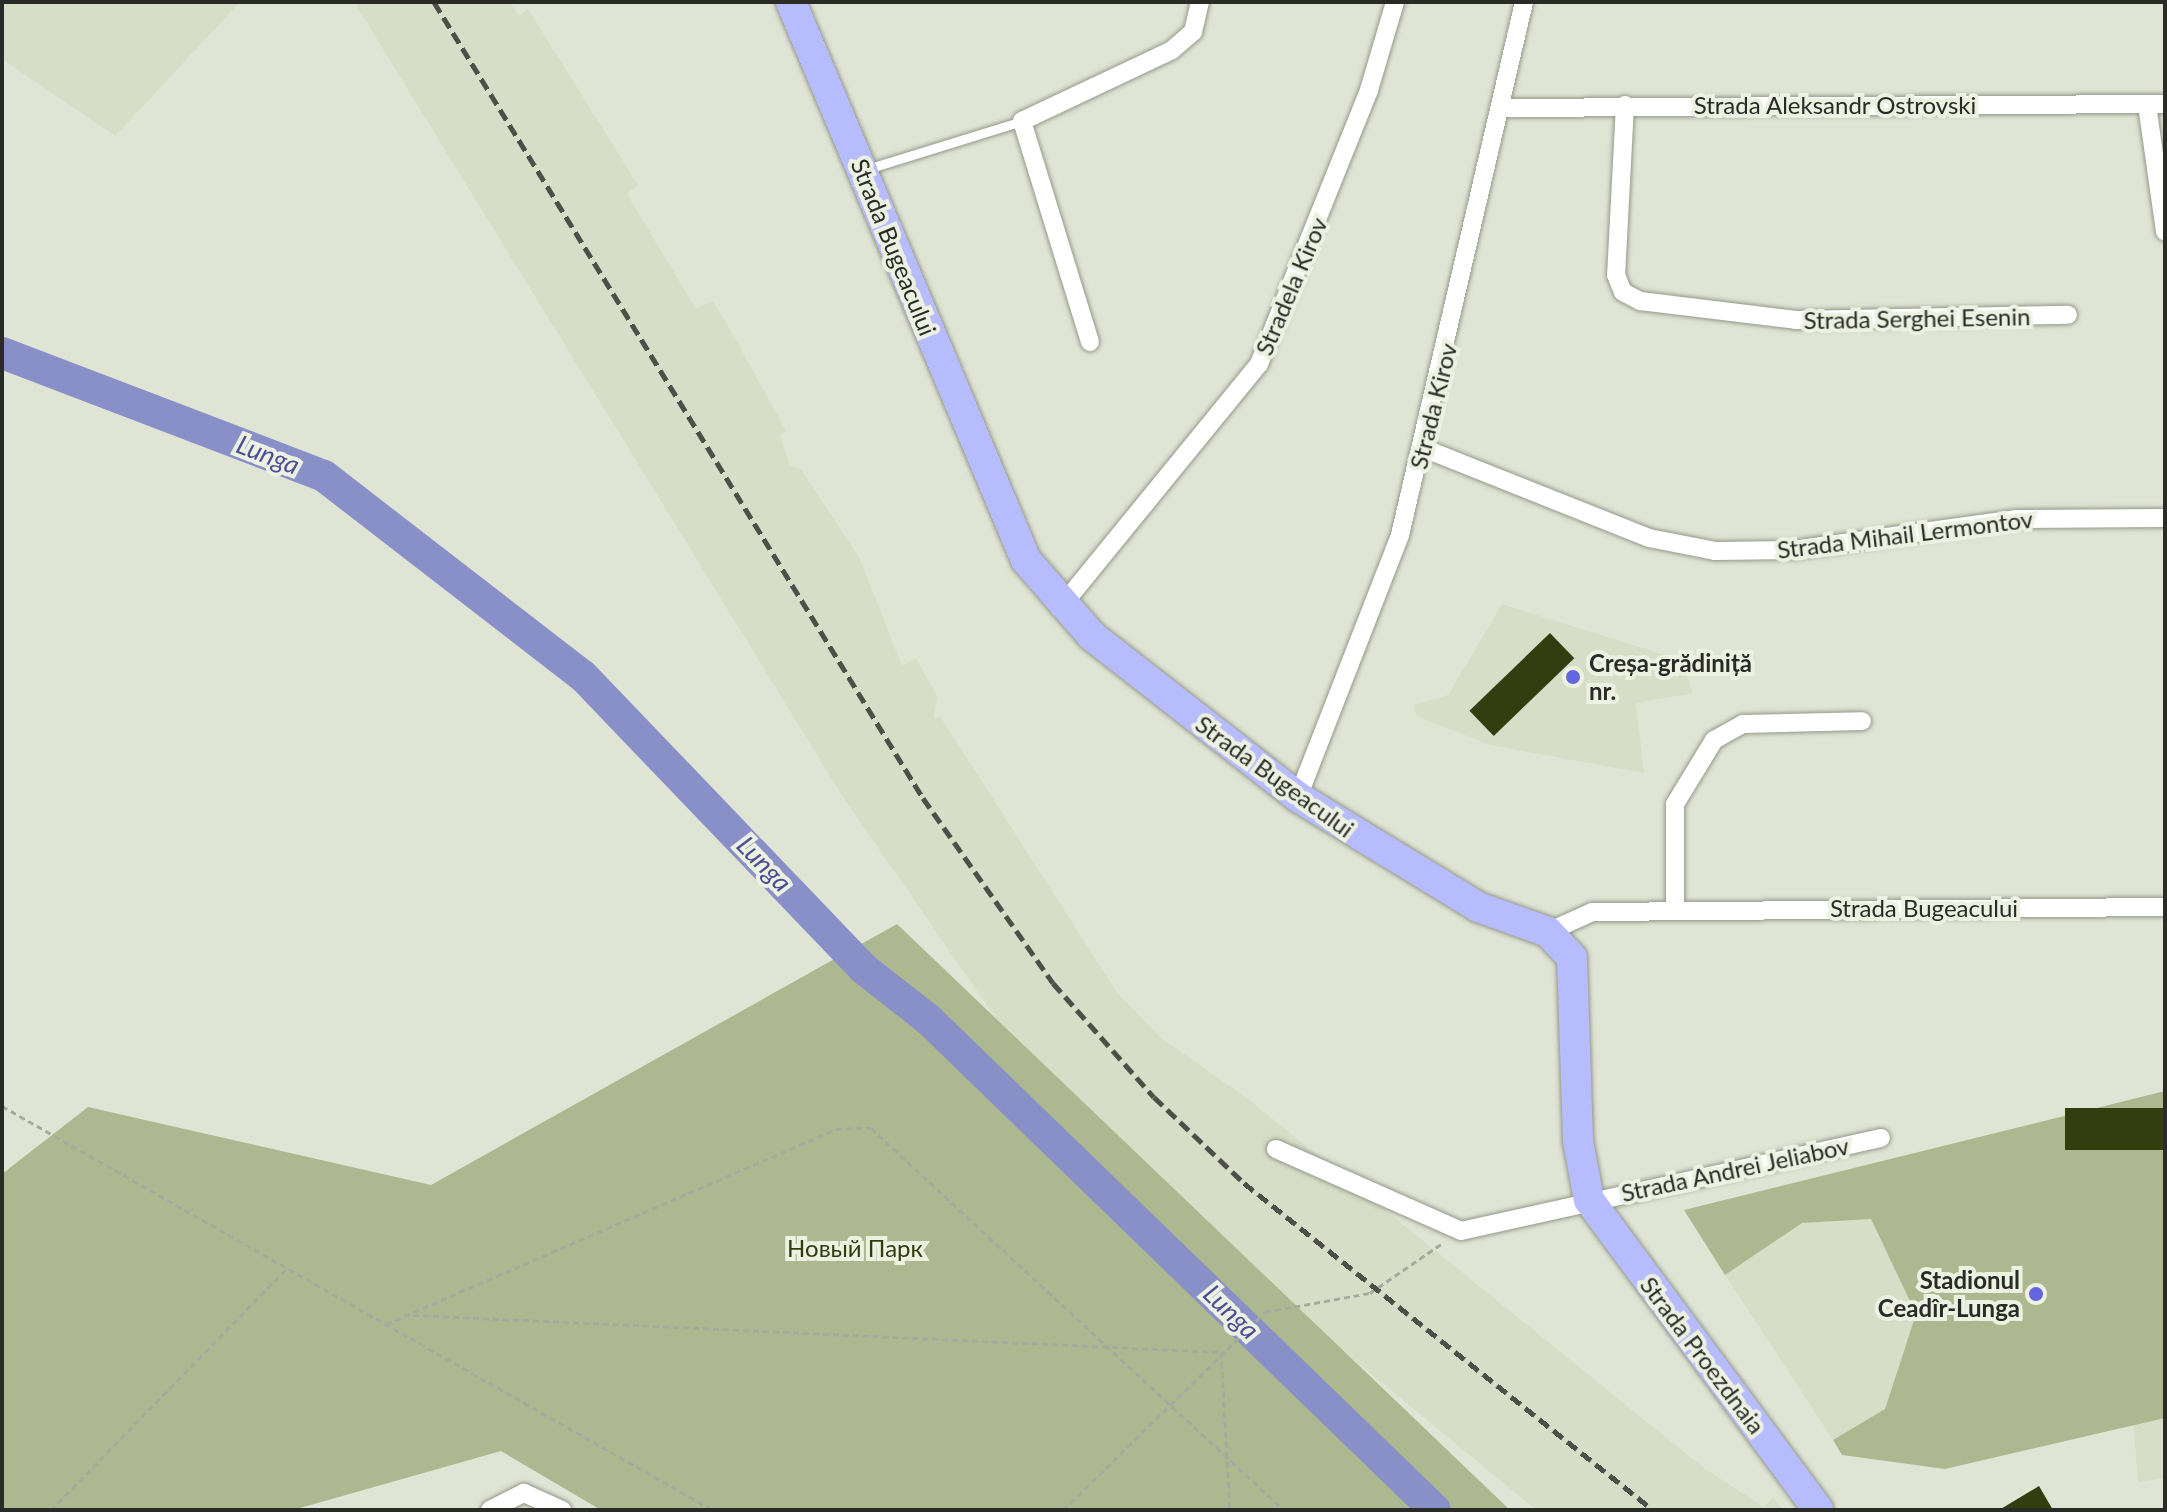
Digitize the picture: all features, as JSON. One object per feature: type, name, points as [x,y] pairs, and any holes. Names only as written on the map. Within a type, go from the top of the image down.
[{"type":"main road","name":"Strada Bugeacului","points":[[791,2],[864,171],[1006,521],[1060,608],[1298,797],[1478,907],[1548,932]]},
{"type":"main road","name":"Strada Proezdnaia","points":[[1548,932],[1572,958],[1578,979],[1578,1141],[1589,1200],[1818,1510]]},
{"type":"street","points":[[1090,342],[1022,121],[1172,50],[1193,32],[1200,2]]},
{"type":"street","name":"Stradela Kirov","points":[[1060,608],[1259,364],[1369,90],[1395,2]]},
{"type":"street","name":"Strada Kirov","points":[[1298,797],[1370,627],[1423,448],[1504,108],[1524,2]]},
{"type":"street","name":"Strada Aleksandr Ostrovski","points":[[1504,108],[1625,105],[2156,105]]},
{"type":"street","name":"Strada Serghei Esenin","points":[[1625,105],[1616,275],[1623,292],[1640,301],[1796,320],[2068,315]]},
{"type":"street","points":[[2156,105],[2165,232]]},
{"type":"street","name":"Strada Mihail Lermontov","points":[[1423,448],[1649,538],[1715,551],[1793,550],[2017,519],[2165,518]]},
{"type":"street","points":[[1675,909],[1675,804],[1714,740],[1743,724],[1862,721]]},
{"type":"street","name":"Strada Bugeacului","points":[[1548,932],[1592,912],[2165,907]]},
{"type":"street","name":"Strada Andrei Jeliabov","points":[[1589,1200],[1881,1138]]},
{"type":"street","points":[[1276,1149],[1461,1231],[1589,1200]]},
{"type":"street","points":[[490,1510],[510,1498],[538,1495],[562,1510]]},
{"type":"lane","points":[[864,171],[1022,121]]},
{"type":"path","points":[[2,1106],[713,1510]]},
{"type":"path","points":[[386,1324],[836,1129],[871,1128],[1104,1345],[1226,1452],[1284,1510]]},
{"type":"path","points":[[1063,1510],[1169,1401],[1265,1312],[1370,1293],[1461,1231]]},
{"type":"path","points":[[51,1510],[287,1268]]},
{"type":"path","points":[[409,1314],[1221,1352]]},
{"type":"path","points":[[1221,1352],[1230,1510]]},
{"type":"shaded area","points":[[2,2],[240,2],[115,136],[2,59]]},
{"type":"shaded area","points":[[354,2],[510,2],[519,16],[528,9],[638,185],[627,194],[696,309],[713,301],[731,331],[786,431],[780,436],[790,466],[801,469],[860,559],[902,666],[916,658],[937,696],[934,719],[940,716],[1118,994],[1161,1038],[1247,1098],[1705,1469],[1764,1507],[1773,1497],[1783,1510],[1536,1510],[1193,1227],[1017,1049],[841,794]]},
{"type":"shaded area","name":"Creșa-grădiniță nr.","points":[[1502,604],[1681,660],[1693,693],[1636,703],[1644,773],[1490,745],[1416,716],[1414,705],[1448,695]]},
{"type":"shaded area","points":[[1871,1219],[1916,1314],[1885,1409],[1833,1440],[1725,1275],[1802,1223]]},
{"type":"shaded area","points":[[2165,1418],[2165,1478],[2138,1482],[2133,1424]]},
{"type":"green space","name":"Новый Парк","points":[[897,924],[1510,1510],[601,1510],[501,1451],[293,1510],[2,1510],[2,1174],[88,1107],[431,1185]]},
{"type":"green space","name":"Stadionul Ceadîr-Lunga","points":[[2165,1091],[2165,1418],[1945,1469],[1842,1455],[1833,1440],[1885,1409],[1916,1314],[1871,1219],[1802,1223],[1725,1275],[1684,1210]]},
{"type":"building","points":[[1550,633],[1574,658],[1494,736],[1469,711]]},
{"type":"building","points":[[2065,1108],[2165,1108],[2165,1150],[2065,1150]]},
{"type":"building","points":[[2039,1486],[2053,1510],[1999,1510]]},
{"type":"waterway","name":"Lunga","points":[[2,353],[324,476],[583,676],[864,969],[929,1020],[1435,1510]]},
{"type":"railway","points":[[434,2],[923,798],[1053,983],[1154,1097],[1244,1183],[1653,1510]]},
{"type":"place","name":"Creșa-grădiniță nr.","points":[[1573,677]]},
{"type":"place","name":"Stadionul Ceadîr-Lunga","points":[[2036,1294]]}]
